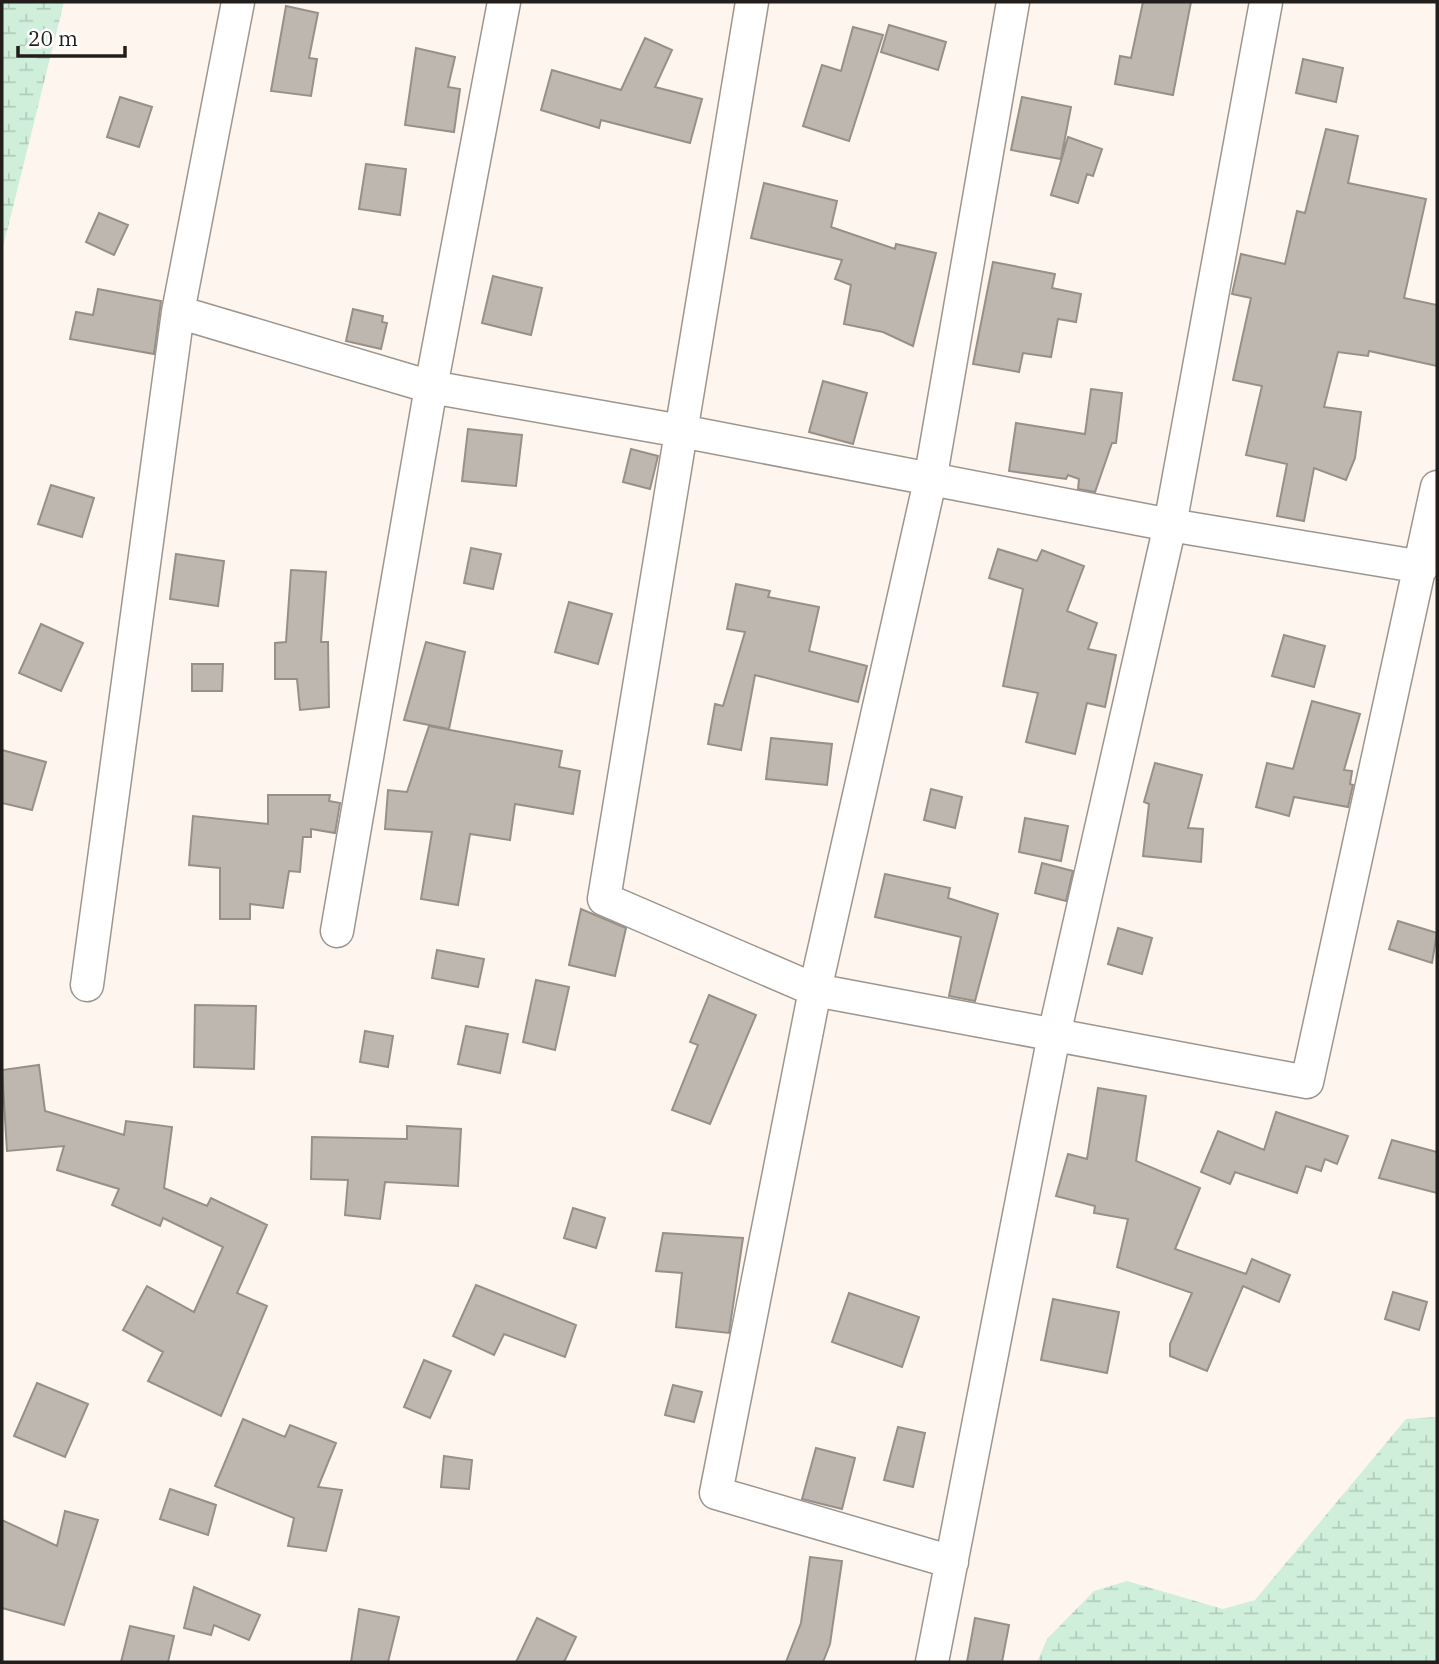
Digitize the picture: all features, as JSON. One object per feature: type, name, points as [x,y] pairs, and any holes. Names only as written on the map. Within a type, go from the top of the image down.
[{"type":"street","points":[[87,985],[178,312],[238,2]]},
{"type":"street","points":[[337,930],[431,387],[503,2]]},
{"type":"street","points":[[752,2],[604,899],[815,990],[1307,1082],[1422,567],[1437,488]]},
{"type":"street","points":[[952,1562],[716,1493],[815,990],[930,481],[1013,2]]},
{"type":"street","points":[[932,1662],[1054,1035],[1170,525],[1266,2]]},
{"type":"street","points":[[178,312],[431,387],[681,431],[1170,525],[1422,567]]},
{"type":"green space","points":[[2,2],[64,2],[2,251]]},
{"type":"green space","points":[[1437,1417],[1437,1662],[1037,1662],[1047,1639],[1094,1591],[1127,1581],[1223,1609],[1255,1600],[1406,1419]]},
{"type":"building","points":[[1143,2],[1191,2],[1173,95],[1115,84],[1120,56],[1131,58]]},
{"type":"building","points":[[286,6],[318,13],[309,58],[317,59],[311,96],[271,91]]},
{"type":"building","points":[[889,25],[946,42],[938,70],[881,52]]},
{"type":"building","points":[[853,27],[883,35],[849,141],[803,126],[822,65],[841,71]]},
{"type":"building","points":[[645,38],[672,50],[655,87],[702,99],[690,143],[601,120],[599,128],[541,110],[552,70],[621,90]]},
{"type":"building","points":[[416,48],[455,57],[448,87],[460,89],[454,132],[405,125]]},
{"type":"building","points":[[1303,59],[1343,68],[1336,102],[1296,93]]},
{"type":"building","points":[[120,97],[152,107],[139,147],[107,137]]},
{"type":"building","points":[[1022,97],[1071,107],[1061,159],[1011,150]]},
{"type":"building","points":[[1326,129],[1358,136],[1348,183],[1426,199],[1404,298],[1437,305],[1437,366],[1369,351],[1368,356],[1338,352],[1324,407],[1361,412],[1355,458],[1346,480],[1314,468],[1304,521],[1277,516],[1287,464],[1246,455],[1262,386],[1233,380],[1251,298],[1232,294],[1241,254],[1285,264],[1297,211],[1305,213]]},
{"type":"building","points":[[1068,137],[1102,149],[1093,176],[1087,174],[1078,203],[1051,195]]},
{"type":"building","points":[[366,164],[406,169],[400,215],[359,209]]},
{"type":"building","points":[[764,183],[837,201],[831,227],[895,249],[896,244],[936,253],[913,346],[883,332],[844,324],[851,285],[835,279],[842,260],[751,238]]},
{"type":"building","points":[[99,213],[128,225],[114,255],[86,242]]},
{"type":"building","points":[[993,262],[1055,274],[1052,288],[1081,294],[1076,322],[1058,319],[1051,357],[1023,353],[1019,372],[973,364]]},
{"type":"building","points":[[493,276],[542,288],[531,335],[482,323]]},
{"type":"building","points":[[98,289],[161,301],[154,354],[70,339],[76,312],[93,315]]},
{"type":"building","points":[[353,309],[383,316],[382,322],[387,323],[381,349],[346,341]]},
{"type":"building","points":[[823,381],[867,393],[853,444],[809,432]]},
{"type":"building","points":[[1091,389],[1122,393],[1116,443],[1112,443],[1095,492],[1078,489],[1079,479],[1068,475],[1066,479],[1009,471],[1016,423],[1085,434]]},
{"type":"building","points":[[468,429],[522,435],[516,486],[462,481]]},
{"type":"building","points":[[631,449],[658,456],[650,489],[623,482]]},
{"type":"building","points":[[51,485],[94,498],[82,537],[38,524]]},
{"type":"building","points":[[471,548],[501,554],[493,589],[464,583]]},
{"type":"building","points":[[998,549],[1037,561],[1042,550],[1084,566],[1067,611],[1097,623],[1088,649],[1116,655],[1105,707],[1087,703],[1075,754],[1026,742],[1038,693],[1003,686],[1023,589],[989,578]]},
{"type":"building","points":[[176,554],[224,561],[218,606],[170,599]]},
{"type":"building","points":[[291,570],[326,572],[321,642],[328,642],[329,707],[300,710],[297,679],[275,679],[275,643],[286,642]]},
{"type":"building","points":[[736,584],[770,591],[768,597],[819,607],[809,651],[867,666],[858,702],[755,675],[741,750],[708,744],[715,704],[723,706],[745,632],[727,629]]},
{"type":"building","points":[[569,602],[612,614],[598,664],[555,652]]},
{"type":"building","points":[[41,624],[83,643],[61,691],[19,673]]},
{"type":"building","points":[[1284,635],[1325,646],[1314,687],[1272,676]]},
{"type":"building","points":[[426,642],[465,652],[449,729],[404,720]]},
{"type":"building","points":[[192,664],[223,664],[222,691],[192,691]]},
{"type":"building","points":[[1312,701],[1360,714],[1344,770],[1352,771],[1350,784],[1353,785],[1348,807],[1294,797],[1289,816],[1256,807],[1267,763],[1293,769]]},
{"type":"building","points":[[429,726],[562,751],[559,767],[580,771],[573,814],[515,804],[510,840],[470,834],[458,905],[421,899],[432,832],[385,829],[388,790],[407,792]]},
{"type":"building","points":[[771,738],[832,744],[827,785],[766,779]]},
{"type":"building","points":[[2,750],[46,762],[32,810],[2,803]]},
{"type":"building","points":[[1155,763],[1202,775],[1188,828],[1203,829],[1201,862],[1143,856],[1149,804],[1144,802]]},
{"type":"building","points":[[931,789],[962,797],[955,828],[924,820]]},
{"type":"building","points":[[268,795],[330,795],[329,801],[340,803],[335,833],[311,829],[311,837],[303,837],[300,872],[289,871],[283,908],[250,904],[250,919],[220,919],[220,868],[189,865],[193,816],[268,824]]},
{"type":"building","points":[[1025,818],[1068,826],[1061,861],[1019,852]]},
{"type":"building","points":[[1042,863],[1073,871],[1066,901],[1035,893]]},
{"type":"building","points":[[885,874],[950,888],[948,898],[998,914],[975,1001],[949,996],[961,937],[875,917]]},
{"type":"building","points":[[581,909],[626,928],[615,976],[569,965]]},
{"type":"building","points":[[1398,921],[1437,933],[1432,963],[1389,949]]},
{"type":"building","points":[[1118,928],[1152,938],[1142,974],[1108,964]]},
{"type":"building","points":[[437,950],[484,959],[478,987],[432,978]]},
{"type":"building","points":[[536,980],[569,987],[555,1050],[523,1042]]},
{"type":"building","points":[[709,995],[756,1015],[710,1124],[672,1110],[698,1045],[690,1042]]},
{"type":"building","points":[[195,1005],[256,1006],[254,1069],[194,1067]]},
{"type":"building","points":[[466,1026],[508,1034],[500,1073],[458,1064]]},
{"type":"building","points":[[365,1031],[393,1036],[388,1067],[360,1062]]},
{"type":"building","points":[[39,1065],[45,1111],[124,1135],[126,1121],[172,1127],[164,1188],[207,1206],[211,1198],[267,1225],[237,1293],[267,1306],[221,1416],[148,1381],[163,1352],[123,1330],[147,1286],[194,1312],[223,1247],[163,1218],[160,1226],[112,1205],[119,1189],[57,1170],[64,1146],[7,1151],[2,1070]]},
{"type":"building","points":[[1098,1088],[1146,1096],[1136,1161],[1200,1188],[1175,1249],[1246,1274],[1252,1259],[1290,1275],[1279,1302],[1243,1286],[1207,1371],[1170,1356],[1170,1344],[1192,1293],[1117,1267],[1128,1219],[1094,1213],[1095,1206],[1056,1196],[1068,1154],[1087,1159]]},
{"type":"building","points":[[1276,1112],[1348,1136],[1337,1164],[1325,1159],[1321,1171],[1306,1166],[1297,1193],[1235,1172],[1230,1184],[1201,1172],[1218,1131],[1264,1150]]},
{"type":"building","points":[[407,1126],[461,1129],[458,1186],[385,1182],[380,1219],[345,1215],[348,1180],[311,1179],[312,1137],[407,1139]]},
{"type":"building","points":[[1392,1140],[1437,1152],[1437,1193],[1379,1178]]},
{"type":"building","points":[[573,1208],[605,1218],[596,1248],[564,1238]]},
{"type":"building","points":[[663,1233],[743,1238],[729,1333],[676,1327],[682,1273],[656,1271]]},
{"type":"building","points":[[476,1285],[576,1325],[565,1357],[504,1334],[494,1355],[453,1336]]},
{"type":"building","points":[[1393,1292],[1427,1302],[1419,1330],[1385,1319]]},
{"type":"building","points":[[849,1293],[919,1317],[902,1367],[832,1342]]},
{"type":"building","points":[[1053,1299],[1119,1312],[1107,1373],[1041,1360]]},
{"type":"building","points":[[424,1360],[451,1371],[430,1418],[404,1407]]},
{"type":"building","points":[[37,1383],[88,1404],[65,1457],[14,1436]]},
{"type":"building","points":[[673,1385],[702,1392],[694,1422],[665,1415]]},
{"type":"building","points":[[243,1419],[285,1437],[290,1425],[336,1443],[318,1487],[342,1490],[326,1551],[288,1546],[294,1518],[215,1486]]},
{"type":"building","points":[[898,1427],[925,1433],[913,1487],[884,1480]]},
{"type":"building","points":[[816,1448],[855,1458],[842,1509],[802,1499]]},
{"type":"building","points":[[444,1456],[472,1460],[469,1489],[441,1487]]},
{"type":"building","points":[[170,1489],[216,1505],[208,1535],[160,1519]]},
{"type":"building","points":[[65,1511],[98,1520],[64,1625],[2,1608],[2,1520],[57,1546]]},
{"type":"building","points":[[810,1557],[842,1561],[830,1644],[823,1662],[786,1662],[801,1623]]},
{"type":"building","points":[[194,1587],[260,1615],[249,1640],[214,1625],[211,1635],[184,1628]]},
{"type":"building","points":[[359,1609],[399,1617],[388,1662],[351,1662]]},
{"type":"building","points":[[537,1618],[576,1637],[564,1662],[516,1662]]},
{"type":"building","points":[[975,1618],[1009,1625],[1002,1662],[967,1662]]},
{"type":"building","points":[[130,1626],[174,1636],[168,1662],[121,1662]]}]
